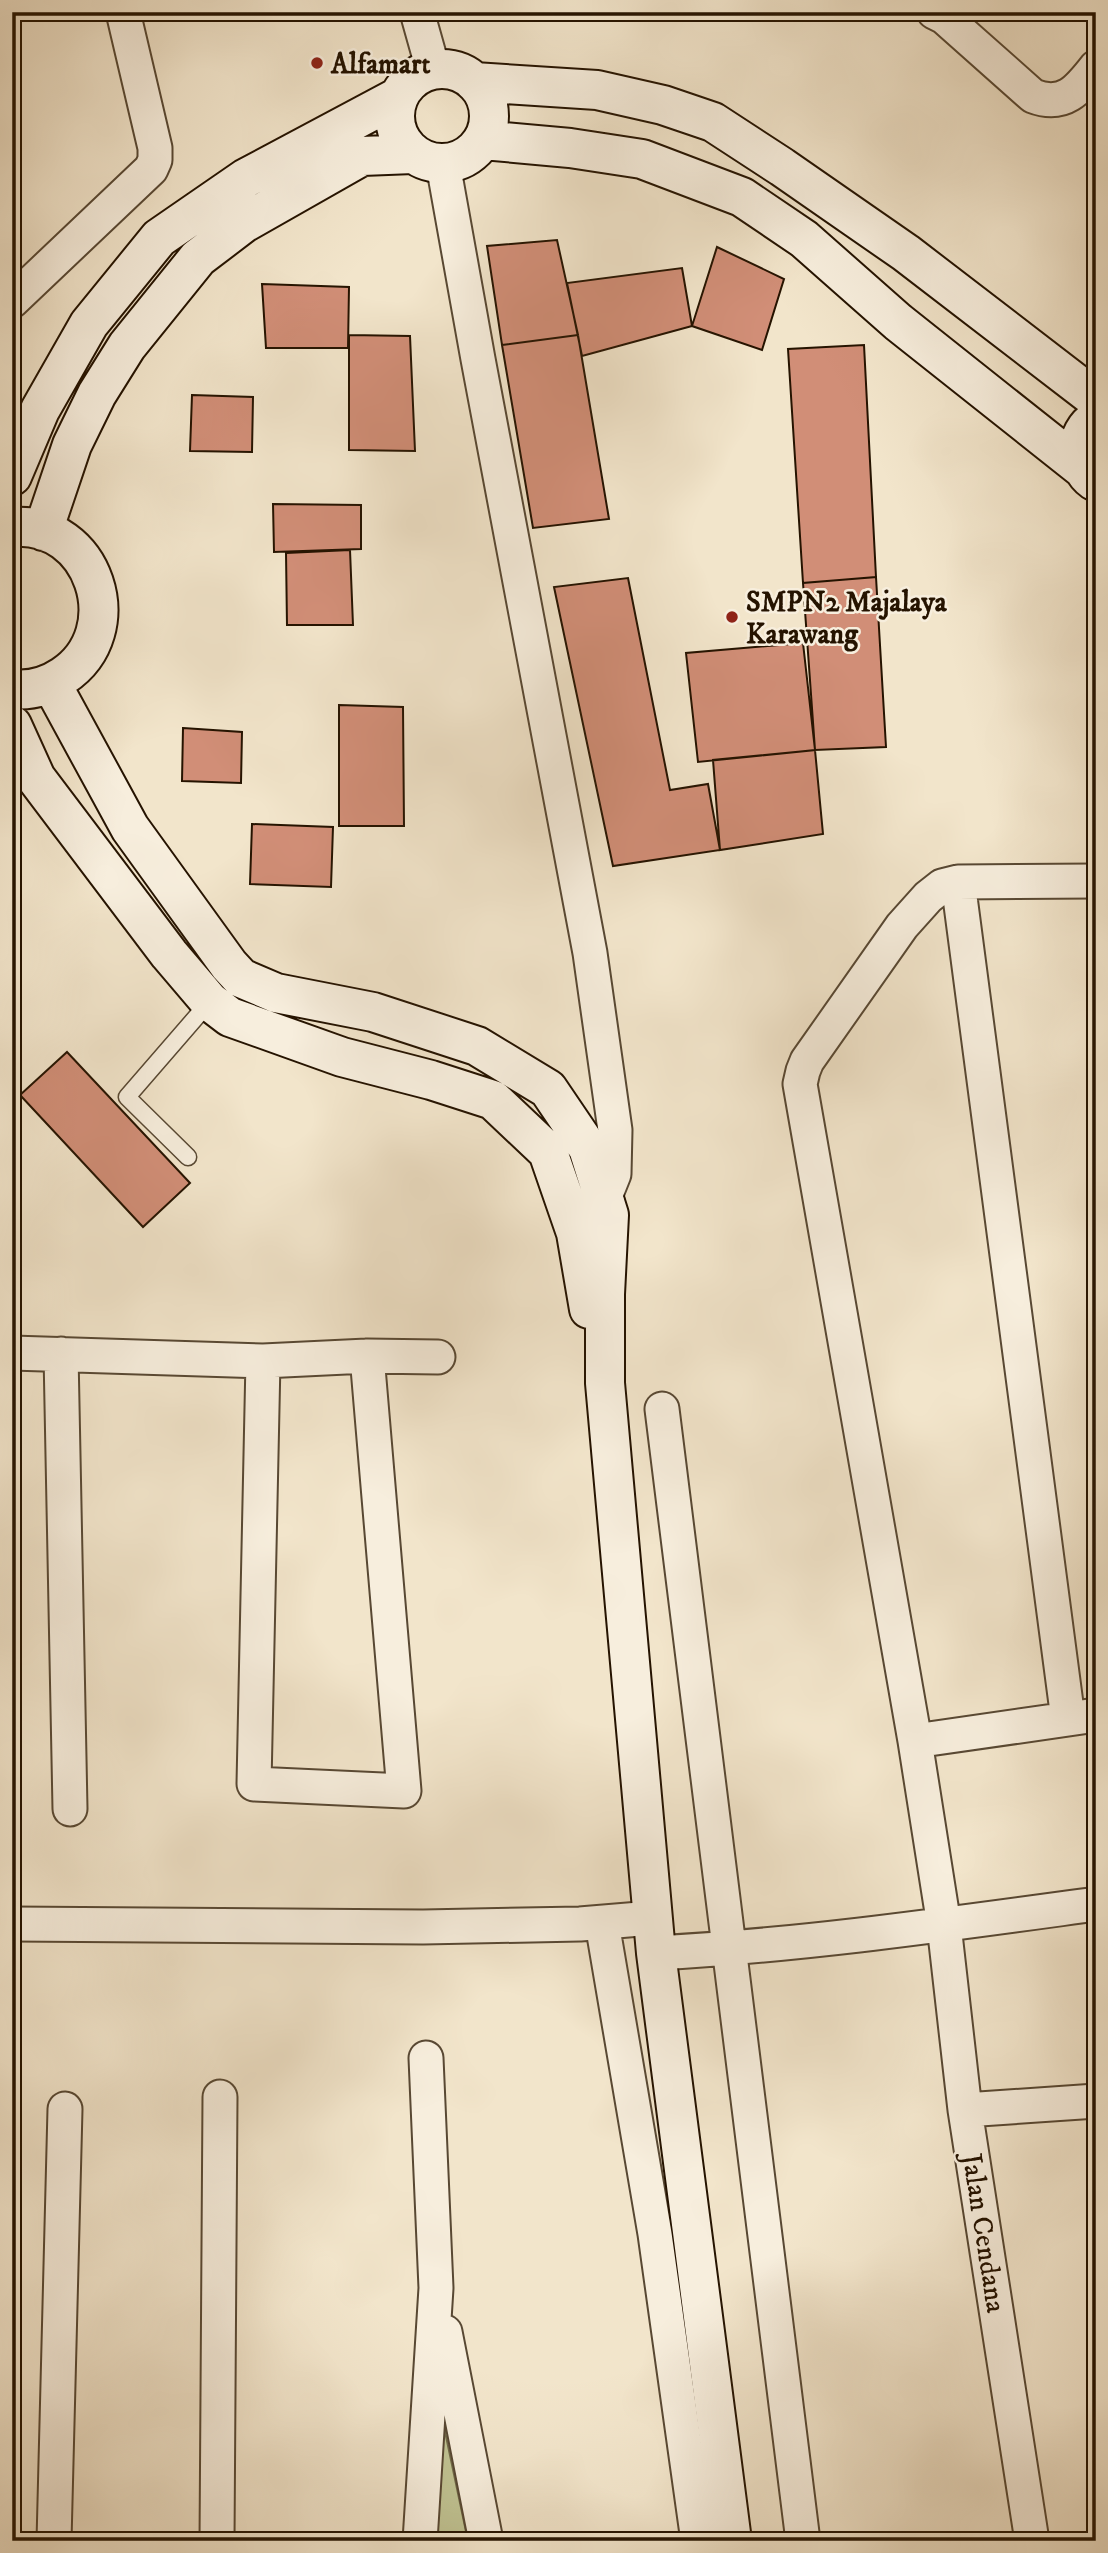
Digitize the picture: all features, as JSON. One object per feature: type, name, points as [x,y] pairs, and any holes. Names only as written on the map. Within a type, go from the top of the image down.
[{"type":"street","points":[[12,301],[113,207],[151,169],[155,160],[155,148],[123,12]]},
{"type":"street","points":[[416,12],[433,69]]},
{"type":"street","points":[[949,14],[1033,96],[1048,102],[1071,94],[1096,67]]},
{"type":"street","points":[[12,689],[24,690],[51,683],[75,668],[91,646],[99,619],[98,590],[87,564],[68,544],[28,529],[97,394],[127,346],[198,258],[244,223],[362,156],[428,159],[458,160],[472,152],[483,139],[488,125],[488,109],[484,94],[463,73],[433,69],[418,75],[398,97],[396,127],[402,142],[428,159],[478,359],[590,953],[615,1130],[614,1174],[606,1194],[610,1215],[605,1294],[605,1383],[654,1935],[732,2541]]},
{"type":"street","points":[[474,82],[597,90],[663,105],[713,122],[906,253],[1096,399]]},
{"type":"street","points":[[12,476],[40,410],[89,324],[159,238],[246,178],[398,97]]},
{"type":"street","points":[[483,139],[642,159],[742,197],[804,239],[898,322],[1089,475]]},
{"type":"street","points":[[1089,475],[1079,456],[1079,444],[1083,432],[1096,419]]},
{"type":"street","points":[[51,683],[130,828],[229,965],[225,990],[230,1017],[342,1057],[431,1080],[493,1100],[548,1152],[576,1233],[605,1383]]},
{"type":"street","points":[[12,725],[36,778],[169,954],[225,990],[276,993],[373,1012],[477,1046],[548,1090],[588,1148],[610,1215]]},
{"type":"street","points":[[915,1741],[1082,1717],[958,882],[1096,881]]},
{"type":"street","name":"Jalan Cendana","points":[[958,882],[943,886],[928,897],[902,926],[807,1061],[800,1084],[915,1741],[944,1925],[965,2110],[1032,2541]]},
{"type":"street","points":[[12,1353],[263,1361],[367,1356],[438,1357]]},
{"type":"street","points":[[61,1354],[70,1809]]},
{"type":"street","points":[[263,1361],[254,1784],[404,1791],[367,1356]]},
{"type":"street","points":[[662,1409],[803,2541]]},
{"type":"street","points":[[12,1924],[424,1927],[602,1923],[730,1949],[944,1925],[1096,1904]]},
{"type":"street","points":[[602,1923],[655,2234],[698,2541]]},
{"type":"street","points":[[420,2541],[436,2288],[426,2058]]},
{"type":"street","points":[[217,2541],[220,2097]]},
{"type":"street","points":[[965,2110],[1096,2101]]},
{"type":"street","points":[[54,2541],[65,2109]]},
{"type":"street","points":[[436,2288],[486,2541]]},
{"type":"lane","points":[[188,1157],[127,1097],[225,990]]},
{"type":"green space","points":[[438,2398],[468,2541],[433,2541]]},
{"type":"building","points":[[557,240],[578,335],[502,345],[487,246]]},
{"type":"building","points":[[717,247],[784,279],[762,350],[692,326]]},
{"type":"building","points":[[682,268],[692,326],[582,356],[567,283]]},
{"type":"building","points":[[262,284],[349,287],[348,348],[266,348]]},
{"type":"building","points":[[349,335],[410,336],[415,451],[349,450]]},
{"type":"building","points":[[578,335],[609,519],[533,528],[502,345]]},
{"type":"building","points":[[864,345],[876,577],[803,583],[788,349]]},
{"type":"building","points":[[192,395],[253,397],[252,452],[190,451]]},
{"type":"building","points":[[273,504],[361,505],[361,549],[274,552]]},
{"type":"building","points":[[350,550],[353,625],[287,625],[286,553]]},
{"type":"building","points":[[876,577],[886,747],[815,750],[803,583]]},
{"type":"building","points":[[628,578],[670,790],[708,784],[720,850],[613,866],[554,587]]},
{"type":"building","points":[[803,643],[815,750],[698,762],[686,653]]},
{"type":"building","points":[[339,705],[403,707],[404,826],[339,826]]},
{"type":"building","points":[[183,728],[242,732],[241,783],[182,781]]},
{"type":"building","points":[[815,750],[823,834],[720,850],[713,760]]},
{"type":"building","points":[[252,824],[333,827],[331,887],[250,884]]},
{"type":"building","points":[[67,1052],[190,1183],[143,1227],[20,1095]]},
{"type":"place","name":"Alfamart","points":[[317,63]]},
{"type":"place","name":"SMPN2 Majalaya Karawang","points":[[732,617]]}]
